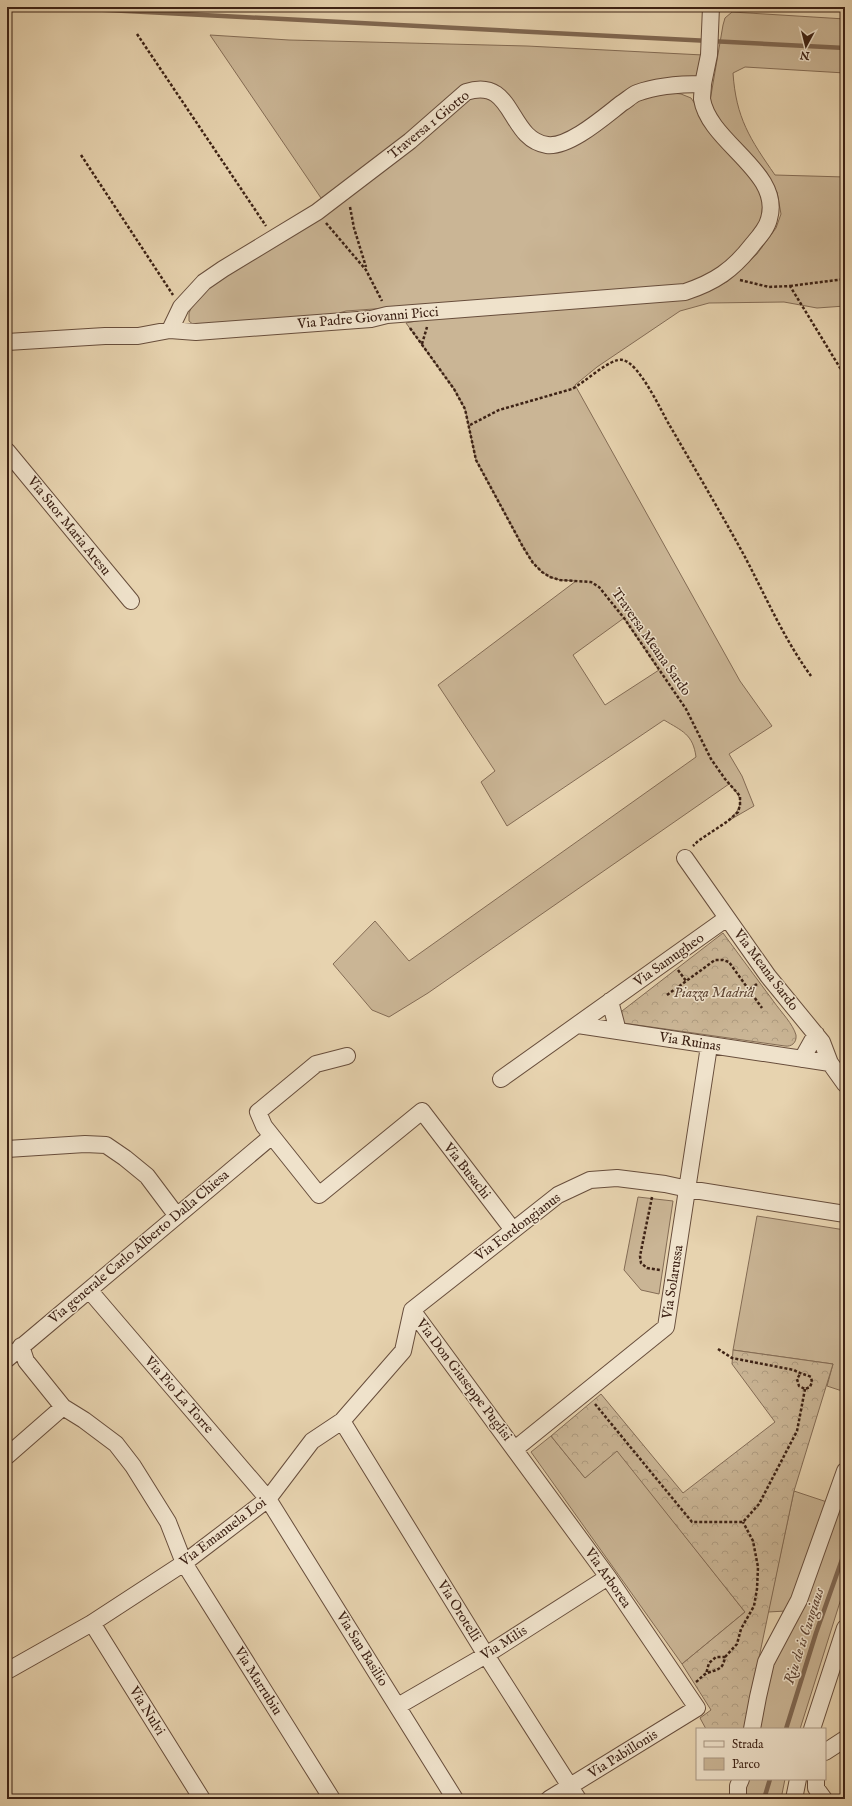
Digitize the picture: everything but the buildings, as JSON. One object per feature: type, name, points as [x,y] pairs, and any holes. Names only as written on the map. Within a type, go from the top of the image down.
[{"type":"street","points":[[703,84],[709,55],[712,15]]},
{"type":"street","name":"Traversa 1 Giotto","points":[[170,330],[181,307],[204,282],[317,212],[410,141],[466,92],[477,89],[485,89],[494,93],[504,101],[527,137],[537,143],[548,145],[561,143],[578,135],[637,93],[661,87],[703,84]]},
{"type":"street","name":"Via Padre Giovanni Picci","points":[[7,342],[105,336],[138,336],[170,330],[196,332],[250,329],[371,319],[394,315],[685,292],[706,285],[725,274],[750,249],[763,232],[769,220],[771,208],[768,191],[750,166],[717,131],[706,111],[702,98],[703,84]]},
{"type":"street","name":"Via Suor Maria Aresu","points":[[7,451],[131,601]]},
{"type":"street","name":"Via Meana Sardo","points":[[685,858],[768,976],[822,1042],[830,1063],[845,1084]]},
{"type":"street","name":"Via Samugheo","points":[[501,1079],[727,918]]},
{"type":"street","points":[[610,1001],[618,1031]]},
{"type":"street","name":"Via Ruinas","points":[[578,1025],[830,1063]]},
{"type":"street","points":[[802,1059],[816,1034]]},
{"type":"street","name":"Via Solarussa","points":[[515,1449],[666,1327],[710,1046]]},
{"type":"street","points":[[272,1136],[264,1126],[258,1112],[316,1064],[347,1056]]},
{"type":"street","name":"Via Busachi","points":[[272,1136],[319,1195],[422,1111],[513,1230]]},
{"type":"street","name":"Via generale Carlo Alberto Dalla Chiesa","points":[[7,1359],[272,1136]]},
{"type":"street","points":[[9,1150],[85,1144],[106,1145],[147,1176],[177,1216]]},
{"type":"street","name":"Via Fordongianus","points":[[412,1310],[558,1196],[590,1180],[618,1178],[845,1214]]},
{"type":"street","name":"Via Pio La Torre","points":[[89,1290],[268,1499]]},
{"type":"street","name":"Via Emanuela Loi","points":[[7,1671],[92,1623],[184,1563],[268,1499],[312,1440],[342,1421],[402,1351],[412,1310]]},
{"type":"street","name":"Via Don Giuseppe Puglisi","points":[[412,1310],[515,1449]]},
{"type":"street","name":"Via Marrubiu","points":[[21,1346],[26,1361],[64,1407],[116,1444],[133,1466],[168,1522],[184,1563],[332,1799]]},
{"type":"street","points":[[7,1456],[64,1407]]},
{"type":"street","name":"Via Orotelli","points":[[342,1421],[486,1655],[574,1793]]},
{"type":"street","name":"Via Arborea","points":[[515,1449],[608,1577],[697,1708]]},
{"type":"street","points":[[752,1728],[766,1662],[799,1600],[845,1472]]},
{"type":"street","name":"Via San Basilio","points":[[268,1499],[455,1799]]},
{"type":"street","name":"Via Milis","points":[[398,1706],[486,1655],[608,1577]]},
{"type":"street","name":"Via Nulvi","points":[[92,1623],[202,1799]]},
{"type":"street","points":[[812,1728],[845,1628]]},
{"type":"street","name":"Via Pabillonis","points":[[549,1799],[574,1793],[697,1708]]},
{"type":"street","points":[[826,1751],[845,1739]]},
{"type":"street","points":[[738,1799],[738,1786],[741,1780]]},
{"type":"street","points":[[794,1799],[798,1780]]},
{"type":"path","points":[[137,34],[263,222],[275,237]]},
{"type":"path","points":[[81,155],[181,307]]},
{"type":"path","points":[[354,184],[349,204],[366,270]]},
{"type":"path","points":[[317,212],[366,270]]},
{"type":"path","name":"Traversa Meana Sardo","points":[[366,270],[380,296],[454,389],[466,409],[476,460],[523,546],[534,563],[542,572],[550,577],[560,580],[591,582],[599,587],[624,618],[686,709],[711,759],[725,779],[740,796],[738,812],[728,821],[698,840],[690,849],[685,858]]},
{"type":"path","points":[[725,274],[769,287],[790,286],[845,279]]},
{"type":"path","points":[[790,286],[845,376]]},
{"type":"path","points":[[470,425],[499,410],[572,389],[606,365],[621,359],[627,361],[640,375],[744,555],[799,659],[811,676]]},
{"type":"path","points":[[666,995],[715,960],[723,960],[729,962],[762,1008]]},
{"type":"path","points":[[749,990],[768,976]]},
{"type":"path","points":[[654,1183],[640,1256],[640,1263],[647,1268],[675,1272]]},
{"type":"path","points":[[718,1349],[732,1358],[794,1370],[800,1374],[806,1374],[811,1377],[812,1382],[810,1387],[805,1389]]},
{"type":"path","points":[[800,1374],[796,1379],[799,1386],[805,1389]]},
{"type":"path","points":[[586,1392],[692,1522],[743,1522],[759,1504],[797,1431],[805,1389]]},
{"type":"path","points":[[686,1692],[706,1674],[719,1671],[724,1666],[725,1657],[737,1644],[741,1629],[754,1606],[757,1589],[758,1567],[753,1541],[743,1522]]},
{"type":"path","points":[[706,1674],[709,1663],[716,1657],[725,1657]]},
{"type":"path","points":[[7,1671],[10,1716],[7,1759]]},
{"type":"green space","points":[[732,12],[845,19],[845,73],[745,67],[733,73],[737,103],[741,116],[758,150],[775,175],[845,177],[845,306],[817,308],[784,302],[709,303],[680,311],[597,367],[575,385],[740,681],[772,726],[729,754],[742,776],[754,806],[728,821],[737,811],[740,802],[734,789],[729,784],[428,993],[389,1017],[372,1010],[333,964],[375,921],[409,961],[696,757],[695,749],[686,734],[664,720],[507,826],[481,782],[495,771],[438,685],[576,581],[560,580],[550,577],[542,572],[533,563],[476,460],[465,409],[454,389],[406,323],[443,316],[709,291],[728,281],[757,254],[776,228],[781,214],[777,192],[719,121],[710,101],[725,18]],"holes":[[[624,618],[659,670],[605,705],[573,655]]]},
{"type":"green space","points":[[210,35],[289,40],[527,46],[703,55],[697,76],[583,124],[554,139],[537,137],[488,86],[428,118],[336,190],[321,198]]},
{"type":"green space","points":[[665,92],[681,94],[691,98],[722,144],[758,187],[763,203],[761,219],[740,250],[723,266],[688,286],[346,311],[328,316],[195,326],[189,321],[189,313],[197,295],[468,98],[481,96],[491,98],[534,147],[636,101]]},
{"type":"green space","name":"Piazza Madrid","points":[[723,933],[792,1027],[796,1035],[796,1040],[793,1044],[785,1046],[623,1023],[622,1011]]},
{"type":"green space","points":[[638,1197],[673,1201],[659,1294],[641,1290],[624,1270]]},
{"type":"green space","points":[[757,1216],[845,1230],[845,1392],[827,1386],[833,1364],[733,1350]]},
{"type":"green space","points":[[733,1350],[833,1364],[794,1491],[744,1728],[705,1728],[700,1718],[711,1710],[682,1664],[745,1612],[617,1451],[585,1478],[551,1436],[601,1394],[683,1493],[775,1422],[732,1364]]},
{"type":"green space","points":[[551,1436],[585,1478],[617,1450],[745,1612],[682,1664],[531,1452]]},
{"type":"green space","points":[[845,1487],[845,1586],[800,1728],[757,1728],[786,1611],[768,1612],[794,1491],[839,1506]]},
{"type":"green space","points":[[746,1780],[785,1780],[781,1799],[742,1799]]},
{"type":"waterway","points":[[49,7],[845,48]]},
{"type":"waterway","name":"Riu de is Cungiaus","points":[[786,1728],[816,1633],[845,1551]]},
{"type":"waterway","name":"Riu de is Cungiaus","points":[[764,1799],[770,1780]]}]
